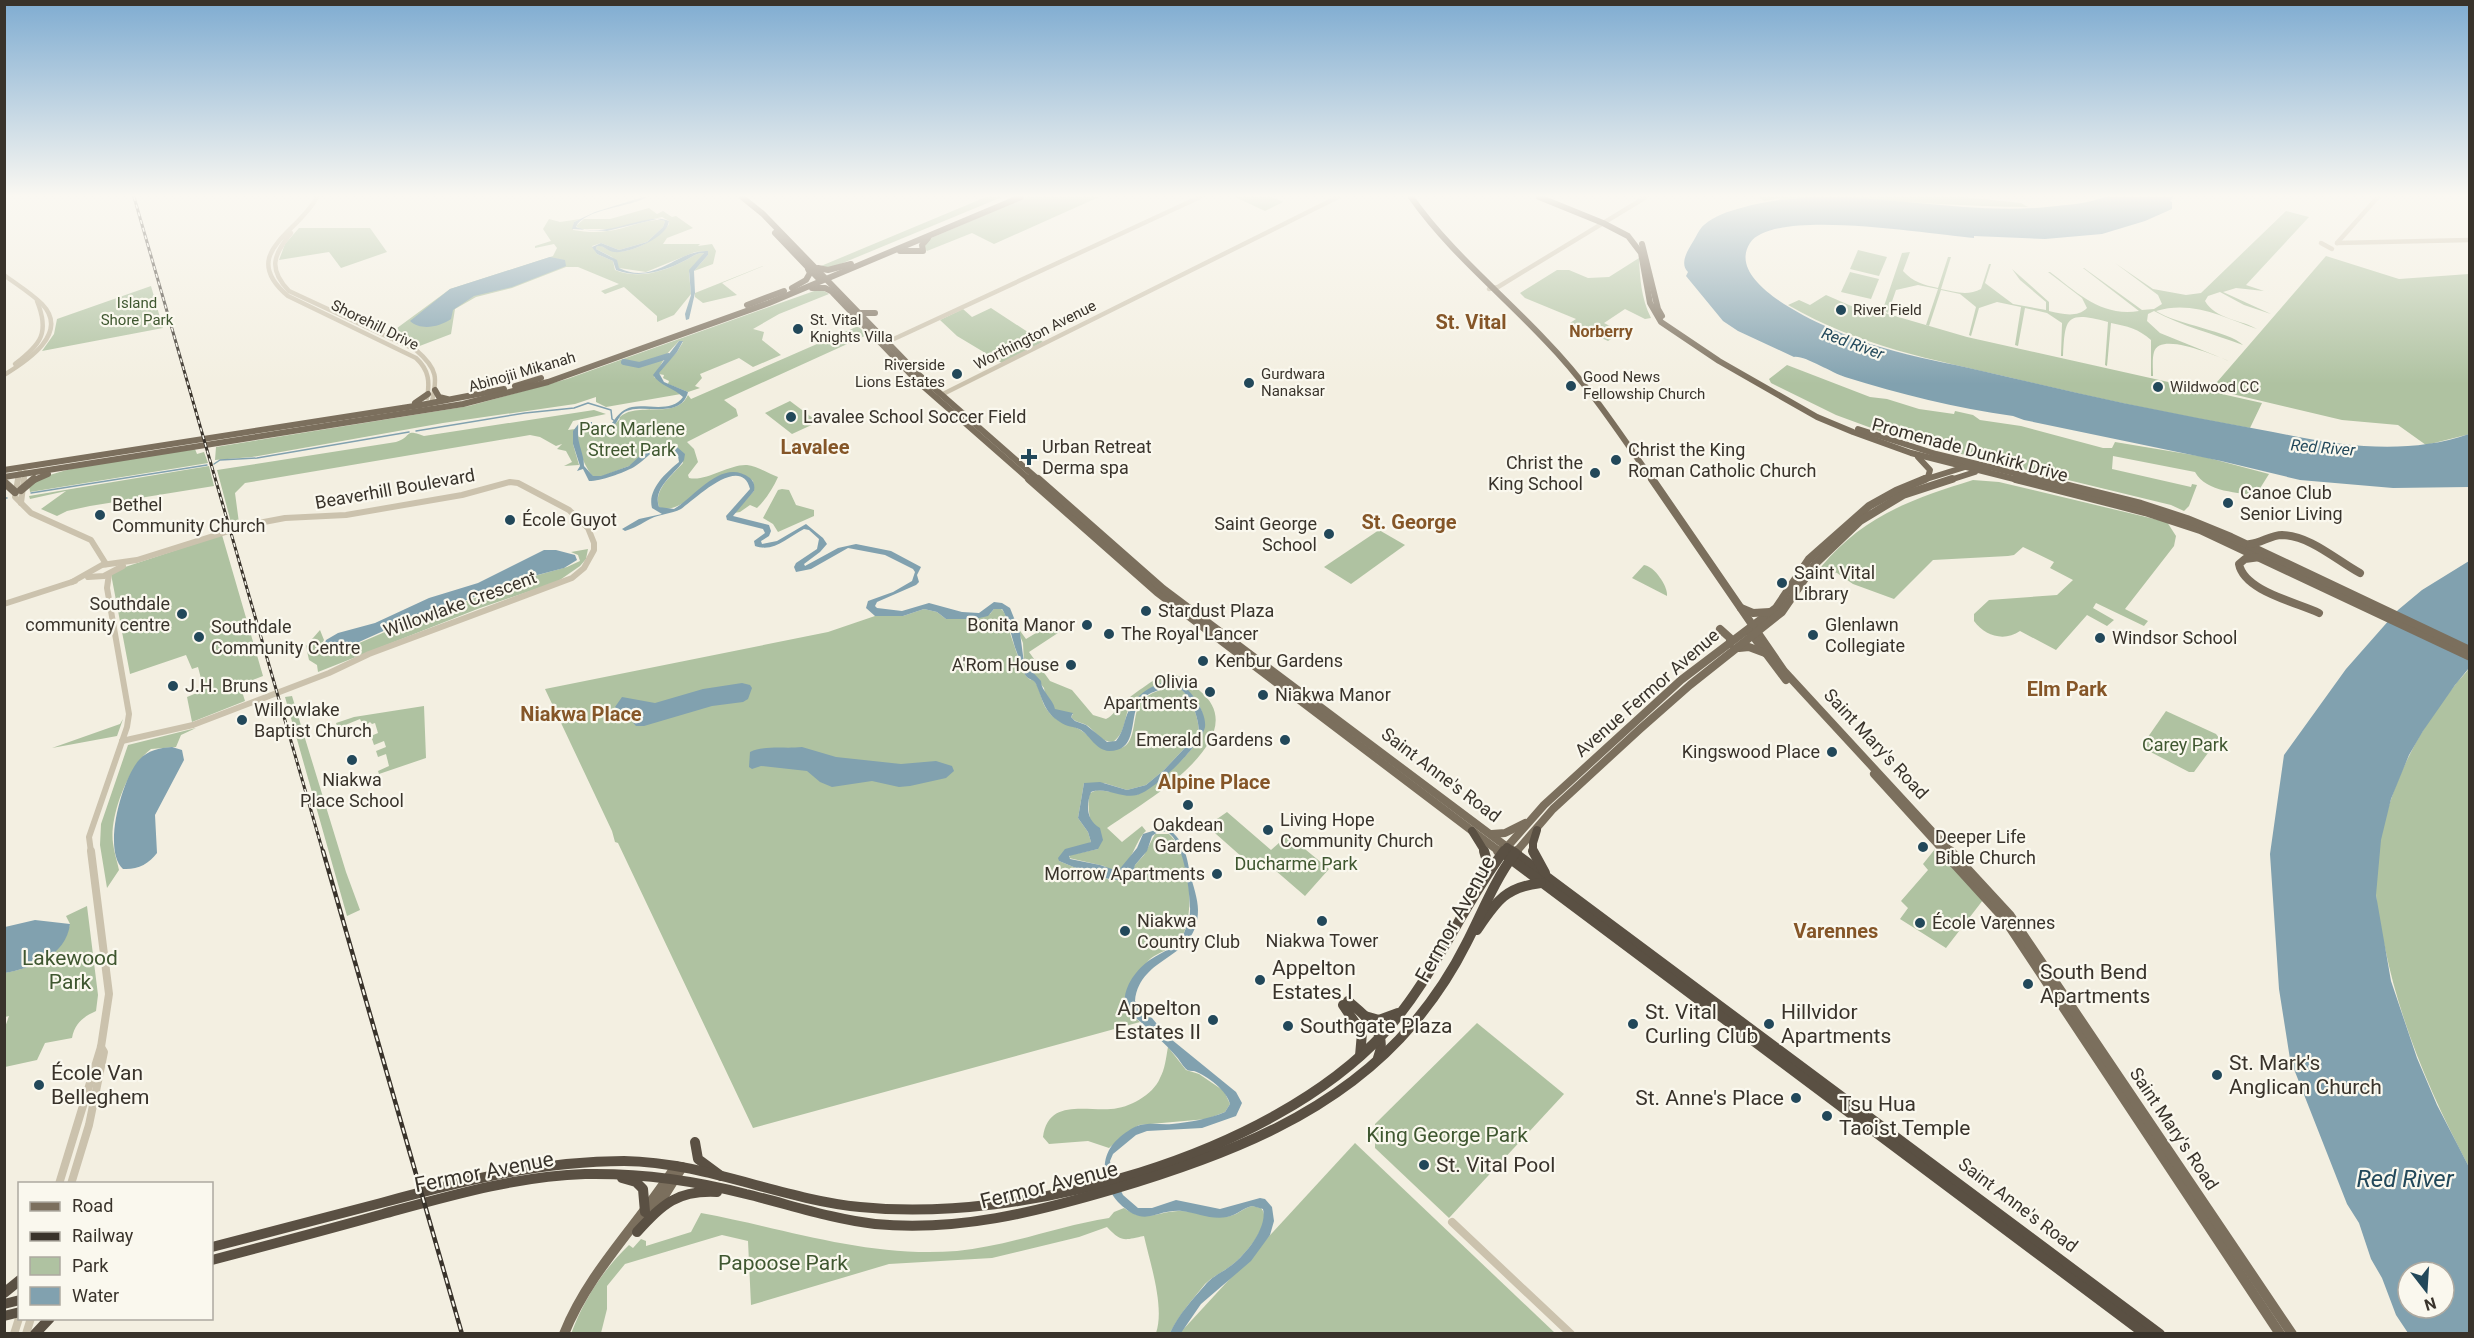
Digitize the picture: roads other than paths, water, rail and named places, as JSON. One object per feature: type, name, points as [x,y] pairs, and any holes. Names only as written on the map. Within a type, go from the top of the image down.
[{"type":"highway","points":[[1467,941],[1503,894],[1520,886],[1545,881],[1532,850],[1531,843],[1537,830]]},
{"type":"highway","points":[[1472,831],[1487,855],[1488,861],[1477,891]]},
{"type":"highway","name":"Saint Anne's Road","points":[[1509,853],[2145,1334]]},
{"type":"highway","name":"Fermor Avenue","points":[[1138,1177],[1259,1125],[1323,1086],[1360,1056],[1382,1036],[1403,1009],[1432,969],[1477,891],[1509,853]]},
{"type":"highway","name":"Fermor Avenue","points":[[213,1247],[482,1176],[524,1168],[583,1162],[639,1162],[747,1195],[860,1222],[965,1225],[1017,1217],[1085,1193],[1232,1151],[1262,1138],[1320,1104],[1374,1063],[1409,1029],[1429,1004],[1467,941],[1509,853]]},
{"type":"highway","name":"Saint Anne's Road","points":[[1545,881],[2160,1334]]},
{"type":"highway","points":[[1360,1056],[1363,1042],[1361,1029],[1345,1003],[1364,1016],[1382,1036],[1383,1046],[1374,1063]]},
{"type":"highway","points":[[1364,1016],[1379,1020],[1390,1018],[1403,1009]]},
{"type":"highway","points":[[695,1142],[693,1149],[697,1160],[724,1178]]},
{"type":"highway","name":"Fermor Avenue","points":[[213,1260],[478,1189],[530,1179],[675,1172],[724,1178],[833,1204],[911,1210],[965,1210],[1085,1193]]},
{"type":"highway","points":[[601,1174],[634,1181],[642,1186],[646,1193],[645,1212]]},
{"type":"highway","points":[[637,1232],[659,1207],[681,1194],[700,1190],[747,1195]]},
{"type":"highway","points":[[4,1293],[18,1282]]},
{"type":"highway","points":[[34,1334],[48,1320]]},
{"type":"main road","name":"Saint Anne's Road","points":[[804,259],[938,397],[1175,607],[1379,760],[1491,833],[1509,853]]},
{"type":"main road","name":"Abinojii Mikanah","points":[[4,470],[104,461],[484,399],[548,382],[796,290],[869,259]]},
{"type":"main road","name":"Abinojii Mikanah","points":[[854,266],[871,259]]},
{"type":"main road","name":"Saint Mary's Road","points":[[1464,259],[1576,377],[1753,631],[1784,671],[2010,916],[2292,1334]]},
{"type":"main road","name":"Promenade Dunkirk Drive","points":[[1641,259],[1650,303],[1661,322],[1676,334],[1739,372],[1852,432],[1911,453],[2159,516],[2281,560],[2334,588]]},
{"type":"main road","name":"Promenade Dunkirk Drive","points":[[1647,259],[1658,309],[1666,321],[1733,364],[1822,416],[1892,441],[2152,508],[2197,523],[2262,557],[2334,588]]},
{"type":"main road","points":[[796,290],[806,280],[810,273],[810,266],[828,270],[854,266]]},
{"type":"main road","points":[[796,290],[817,287],[834,291],[840,277],[854,266]]},
{"type":"main road","name":"Saint Mary's Road","points":[[1492,288],[1572,367],[1587,385],[1738,605],[1776,669],[2005,919],[2280,1334]]},
{"type":"main road","name":"Abinojii Mikanah","points":[[4,477],[23,470],[392,410],[428,407],[546,377],[796,290]]},
{"type":"main road","name":"Saint Anne's Road","points":[[834,291],[859,313],[871,317],[884,343]]},
{"type":"main road","points":[[859,313],[871,317]]},
{"type":"main road","points":[[435,390],[441,398],[460,398]]},
{"type":"main road","points":[[392,410],[419,401],[428,393]]},
{"type":"main road","name":"Saint Anne's Road","points":[[938,397],[1163,589],[1389,759],[1472,831],[1509,853]]},
{"type":"main road","points":[[1911,453],[1922,460],[1930,470],[1928,477],[1920,481]]},
{"type":"main road","points":[[4,482],[18,491],[45,475],[104,461]]},
{"type":"main road","name":"Avenue Fermor Avenue","points":[[1753,631],[1789,591],[1812,556],[1869,506],[1920,481],[1965,467],[1990,467]]},
{"type":"main road","name":"Avenue Fermor Avenue","points":[[1509,853],[1537,830],[1553,809],[1640,729],[1734,646],[1788,605],[1815,564],[1860,521],[1892,496],[1971,472],[1983,472]]},
{"type":"main road","points":[[2243,560],[2243,546],[2256,544],[2281,534],[2296,537],[2360,573]]},
{"type":"main road","points":[[2267,540],[2271,552],[2281,560]]},
{"type":"main road","points":[[2262,557],[2243,560],[2239,564],[2238,570],[2243,577],[2251,584],[2319,613]]},
{"type":"main road","points":[[2334,588],[2469,650]]},
{"type":"main road","points":[[2334,588],[2469,657]]},
{"type":"main road","points":[[1738,605],[1753,614],[1773,611]]},
{"type":"main road","points":[[1720,629],[1730,638],[1734,646],[1749,647],[1765,653]]},
{"type":"main road","name":"Avenue Fermor Avenue","points":[[1509,853],[1530,820],[1681,680],[1734,646]]},
{"type":"main road","points":[[1379,760],[1389,759]]},
{"type":"main road","points":[[1491,833],[1505,833],[1530,820]]},
{"type":"main road","points":[[564,1334],[576,1304],[602,1265],[675,1172]]},
{"type":"main road","points":[[602,1265],[637,1232],[653,1213],[675,1172]]},
{"type":"street","name":"Shorehill Drive","points":[[269,259],[271,280],[288,296],[416,358],[425,366],[429,375],[428,407]]},
{"type":"street","name":"Shorehill Drive","points":[[275,259],[274,268],[277,279],[289,291],[416,350],[433,366],[436,378],[435,390],[428,407]]},
{"type":"street","points":[[884,343],[1065,259]]},
{"type":"street","name":"Worthington Avenue","points":[[938,397],[1213,259]]},
{"type":"street","points":[[1492,288],[1540,259]]},
{"type":"street","points":[[4,275],[37,300],[50,313],[52,323],[49,334],[32,356],[4,373]]},
{"type":"street","points":[[23,470],[18,491],[21,504],[34,515],[86,536],[97,545],[106,564]]},
{"type":"street","name":"Beaverhill Boulevard","points":[[115,566],[202,538],[272,520],[333,517],[449,498],[506,482],[518,483]]},
{"type":"street","name":"Willowlake Crescent","points":[[122,741],[178,730],[329,673],[384,648],[572,578],[584,568],[594,550],[594,543],[588,528],[569,510],[518,483]]},
{"type":"street","points":[[96,575],[101,557]]},
{"type":"street","points":[[60,1182],[101,1047],[110,990],[89,837],[127,727],[129,714],[106,582],[115,566],[106,564],[98,567]]},
{"type":"street","points":[[4,604],[96,575],[109,574]]},
{"type":"street","points":[[96,575],[106,582]]},
{"type":"street","points":[[127,727],[129,734],[146,736]]},
{"type":"street","points":[[72,1182],[96,1098],[104,1052],[101,1047]]},
{"type":"street","points":[[1452,1222],[1571,1334]]},
{"type":"water","points":[[542,259],[565,260],[566,266],[512,287],[474,296],[453,310],[451,319],[441,324],[425,327],[410,321],[450,289]]},
{"type":"water","points":[[609,259],[617,260],[619,268],[644,273],[677,259],[687,259],[661,270],[643,274],[616,270],[613,261]]},
{"type":"water","points":[[698,259],[704,259],[694,271],[695,293],[689,319],[686,320],[685,314],[691,295],[689,270]]},
{"type":"water","name":"Red River","points":[[1746,259],[1752,276],[1788,307],[1812,320],[1870,344],[2123,403],[2330,442],[2364,446],[2391,447],[2430,444],[2469,434],[2469,487],[2393,488],[2300,480],[2013,416],[1949,405],[1886,389],[1839,375],[1738,331],[1723,321],[1686,276],[1688,272],[1684,261]]},
{"type":"water","points":[[679,341],[683,341],[677,352],[659,373],[664,382],[688,392],[683,401],[667,409],[628,411],[621,415],[607,434],[602,436],[591,435],[586,425],[580,425],[578,435],[584,466],[593,476],[601,476],[629,466],[643,453],[659,446],[677,447],[685,454],[684,460],[661,487],[659,507],[674,509],[719,475],[729,472],[740,473],[751,479],[754,491],[733,516],[769,525],[771,531],[769,536],[761,541],[762,544],[777,541],[806,524],[827,544],[804,564],[805,566],[838,548],[856,544],[891,551],[921,567],[917,575],[919,582],[916,585],[877,602],[875,606],[877,608],[902,611],[929,603],[962,612],[979,613],[994,602],[1002,603],[1010,608],[1020,633],[1024,663],[1041,681],[1055,709],[1073,713],[1071,717],[1075,721],[1086,725],[1107,742],[1116,741],[1127,714],[1137,698],[1156,685],[1177,681],[1192,695],[1200,708],[1205,721],[1202,735],[1187,755],[1145,792],[1131,796],[1102,790],[1091,792],[1088,812],[1095,825],[1100,828],[1103,840],[1098,849],[1069,856],[1070,859],[1118,871],[1137,848],[1143,834],[1165,827],[1180,841],[1186,853],[1197,901],[1195,927],[1189,939],[1179,949],[1147,974],[1139,986],[1135,1001],[1142,1014],[1152,1018],[1166,1035],[1236,1092],[1242,1103],[1236,1116],[1202,1128],[1147,1131],[1136,1135],[1113,1154],[1110,1161],[1112,1173],[1123,1195],[1138,1208],[1152,1208],[1176,1200],[1220,1209],[1260,1198],[1265,1199],[1272,1207],[1274,1221],[1270,1235],[1251,1261],[1201,1304],[1181,1333],[1170,1333],[1182,1313],[1206,1284],[1248,1249],[1264,1217],[1263,1209],[1252,1206],[1221,1218],[1182,1211],[1143,1217],[1128,1210],[1115,1199],[1106,1177],[1106,1159],[1111,1147],[1131,1129],[1146,1124],[1172,1124],[1206,1118],[1225,1112],[1230,1104],[1225,1094],[1211,1080],[1186,1069],[1167,1046],[1129,1012],[1125,1003],[1129,983],[1137,971],[1182,938],[1189,916],[1190,902],[1183,858],[1171,835],[1162,831],[1152,836],[1147,851],[1135,865],[1133,874],[1122,879],[1104,878],[1101,880],[1103,876],[1095,870],[1076,868],[1059,861],[1058,858],[1065,849],[1091,842],[1088,832],[1078,818],[1084,783],[1100,782],[1127,790],[1146,785],[1164,770],[1199,733],[1198,720],[1190,701],[1177,687],[1149,694],[1137,706],[1128,742],[1118,750],[1104,750],[1081,730],[1062,724],[1047,710],[1035,682],[1027,677],[1023,670],[1002,609],[994,609],[988,616],[975,619],[946,619],[937,612],[924,609],[903,616],[875,616],[866,608],[868,601],[893,592],[912,581],[915,572],[913,569],[885,555],[848,548],[811,569],[796,572],[794,567],[796,563],[817,549],[819,539],[809,530],[804,529],[775,546],[762,548],[755,546],[754,541],[765,533],[763,529],[727,520],[726,516],[750,489],[745,479],[737,476],[727,477],[717,482],[681,509],[654,517],[629,530],[622,529],[639,519],[662,514],[652,508],[652,494],[659,482],[679,462],[678,456],[671,449],[659,449],[629,469],[606,478],[589,481],[583,469],[577,471],[580,466],[573,444],[573,431],[580,422],[592,422],[592,429],[601,434],[626,409],[638,406],[659,407],[678,402],[683,397],[659,382],[653,375]]},
{"type":"water","points":[[544,550],[556,550],[575,555],[577,560],[564,568],[507,583],[462,602],[419,615],[350,646],[330,650],[324,646],[326,640],[338,633],[375,623],[429,598],[478,583]]},
{"type":"water","name":"Red River","points":[[2469,561],[2469,668],[2423,731],[2409,755],[2391,799],[2381,840],[2376,895],[2391,981],[2417,1058],[2437,1105],[2469,1167],[2469,1333],[2408,1333],[2399,1320],[2456,1320],[2456,1260],[2396,1260],[2396,1315],[2382,1278],[2371,1259],[2359,1223],[2347,1204],[2290,1059],[2279,989],[2270,854],[2284,755],[2346,669],[2398,610],[2422,590]]},
{"type":"water","points":[[742,683],[752,688],[748,699],[743,702],[712,706],[644,726],[636,726],[615,707],[622,697],[655,703],[703,689]]},
{"type":"water","points":[[172,747],[182,750],[184,760],[155,815],[157,853],[142,866],[123,869],[117,860],[114,831],[126,782],[142,757],[154,750]]},
{"type":"water","points":[[802,747],[836,757],[901,764],[936,761],[952,766],[954,771],[946,778],[910,786],[899,787],[872,781],[832,787],[820,782],[807,771],[761,766],[752,769],[749,767],[750,752],[769,748]]},
{"type":"water","points":[[35,920],[70,924],[67,935],[55,952],[46,959],[26,968],[5,973],[5,927]]},
{"type":"waterway","points":[[624,362],[639,365],[668,356]]},
{"type":"waterway","points":[[416,431],[525,413],[574,408],[588,403],[611,410],[612,419],[615,421]]},
{"type":"waterway","points":[[214,464],[220,460],[257,458],[409,432]]},
{"type":"waterway","points":[[31,493],[207,465]]},
{"type":"railway","points":[[152,259],[323,852]]},
{"type":"railway","points":[[323,851],[462,1334]]},
{"type":"place","name":"River Field","points":[[1841,310]]},
{"type":"place","name":"St. Vital Knights Villa","points":[[798,329]]},
{"type":"place","name":"Riverside Lions Estates","points":[[957,374]]},
{"type":"place","name":"Gurdwara Nanaksar","points":[[1249,383]]},
{"type":"place","name":"Good News Fellowship Church","points":[[1571,386]]},
{"type":"place","name":"Wildwood CC","points":[[2158,387]]},
{"type":"place","name":"Lavalee School Soccer Field","points":[[791,417]]},
{"type":"place","name":"Urban Retreat Derma spa","points":[[1029,457]]},
{"type":"place","name":"Christ the King Roman Catholic Church","points":[[1616,460]]},
{"type":"place","name":"Christ the King School","points":[[1595,473]]},
{"type":"place","name":"Canoe Club Senior Living","points":[[2228,503]]},
{"type":"place","name":"Bethel Community Church","points":[[100,515]]},
{"type":"place","name":"École Guyot","points":[[510,520]]},
{"type":"place","name":"Saint George School","points":[[1329,534]]},
{"type":"place","name":"Saint Vital Library","points":[[1782,583]]},
{"type":"place","name":"Stardust Plaza","points":[[1146,611]]},
{"type":"place","name":"Southdale community centre","points":[[182,614]]},
{"type":"place","name":"Bonita Manor","points":[[1087,625]]},
{"type":"place","name":"The Royal Lancer","points":[[1109,634]]},
{"type":"place","name":"Glenlawn Collegiate","points":[[1813,635]]},
{"type":"place","name":"Southdale Community Centre","points":[[199,637]]},
{"type":"place","name":"Windsor School","points":[[2100,638]]},
{"type":"place","name":"Kenbur Gardens","points":[[1203,661]]},
{"type":"place","name":"A'Rom House","points":[[1071,665]]},
{"type":"place","name":"J.H. Bruns","points":[[173,686]]},
{"type":"place","name":"Olivia Apartments","points":[[1210,692]]},
{"type":"place","name":"Niakwa Manor","points":[[1263,695]]},
{"type":"place","name":"Willowlake Baptist Church","points":[[242,720]]},
{"type":"place","name":"Emerald Gardens","points":[[1285,740]]},
{"type":"place","name":"Kingswood Place","points":[[1832,752]]},
{"type":"place","name":"Niakwa Place School","points":[[352,760]]},
{"type":"place","name":"Oakdean Gardens","points":[[1188,805]]},
{"type":"place","name":"Living Hope Community Church","points":[[1268,830]]},
{"type":"place","name":"Deeper Life Bible Church","points":[[1923,847]]},
{"type":"place","name":"Morrow Apartments","points":[[1217,874]]},
{"type":"place","name":"Niakwa Tower","points":[[1322,921]]},
{"type":"place","name":"École Varennes","points":[[1920,923]]},
{"type":"place","name":"Niakwa Country Club","points":[[1125,931]]},
{"type":"place","name":"Appelton Estates I","points":[[1260,980]]},
{"type":"place","name":"South Bend Apartments","points":[[2028,984]]},
{"type":"place","name":"Appelton Estates II","points":[[1213,1020]]},
{"type":"place","name":"St. Vital Curling Club","points":[[1633,1024]]},
{"type":"place","name":"Hillvidor Apartments","points":[[1769,1024]]},
{"type":"place","name":"Southgate Plaza","points":[[1288,1026]]},
{"type":"place","name":"St. Mark's Anglican Church","points":[[2217,1075]]},
{"type":"place","name":"École Van Belleghem","points":[[39,1085]]},
{"type":"place","name":"St. Anne's Place","points":[[1796,1098]]},
{"type":"place","name":"Tsu Hua Taoist Temple","points":[[1827,1116]]},
{"type":"place","name":"St. Vital Pool","points":[[1424,1165]]},
{"type":"district","name":"St. Vital","points":[[1471,322]]},
{"type":"district","name":"Norberry","points":[[1601,331]]},
{"type":"district","name":"Lavalee","points":[[815,447]]},
{"type":"district","name":"St. George","points":[[1409,522]]},
{"type":"district","name":"Elm Park","points":[[2067,689]]},
{"type":"district","name":"Niakwa Place","points":[[581,714]]},
{"type":"district","name":"Alpine Place","points":[[1214,782]]},
{"type":"district","name":"Varennes","points":[[1836,931]]},
{"type":"park label","name":"Island Shore Park","points":[[137,312]]},
{"type":"park label","name":"Parc Marlene Street Park","points":[[632,439]]},
{"type":"park label","name":"Carey Park","points":[[2185,745]]},
{"type":"park label","name":"Ducharme Park","points":[[1296,864]]},
{"type":"park label","name":"Lakewood Park","points":[[70,970]]},
{"type":"park label","name":"King George Park","points":[[1447,1135]]},
{"type":"park label","name":"Papoose Park","points":[[783,1263]]}]
